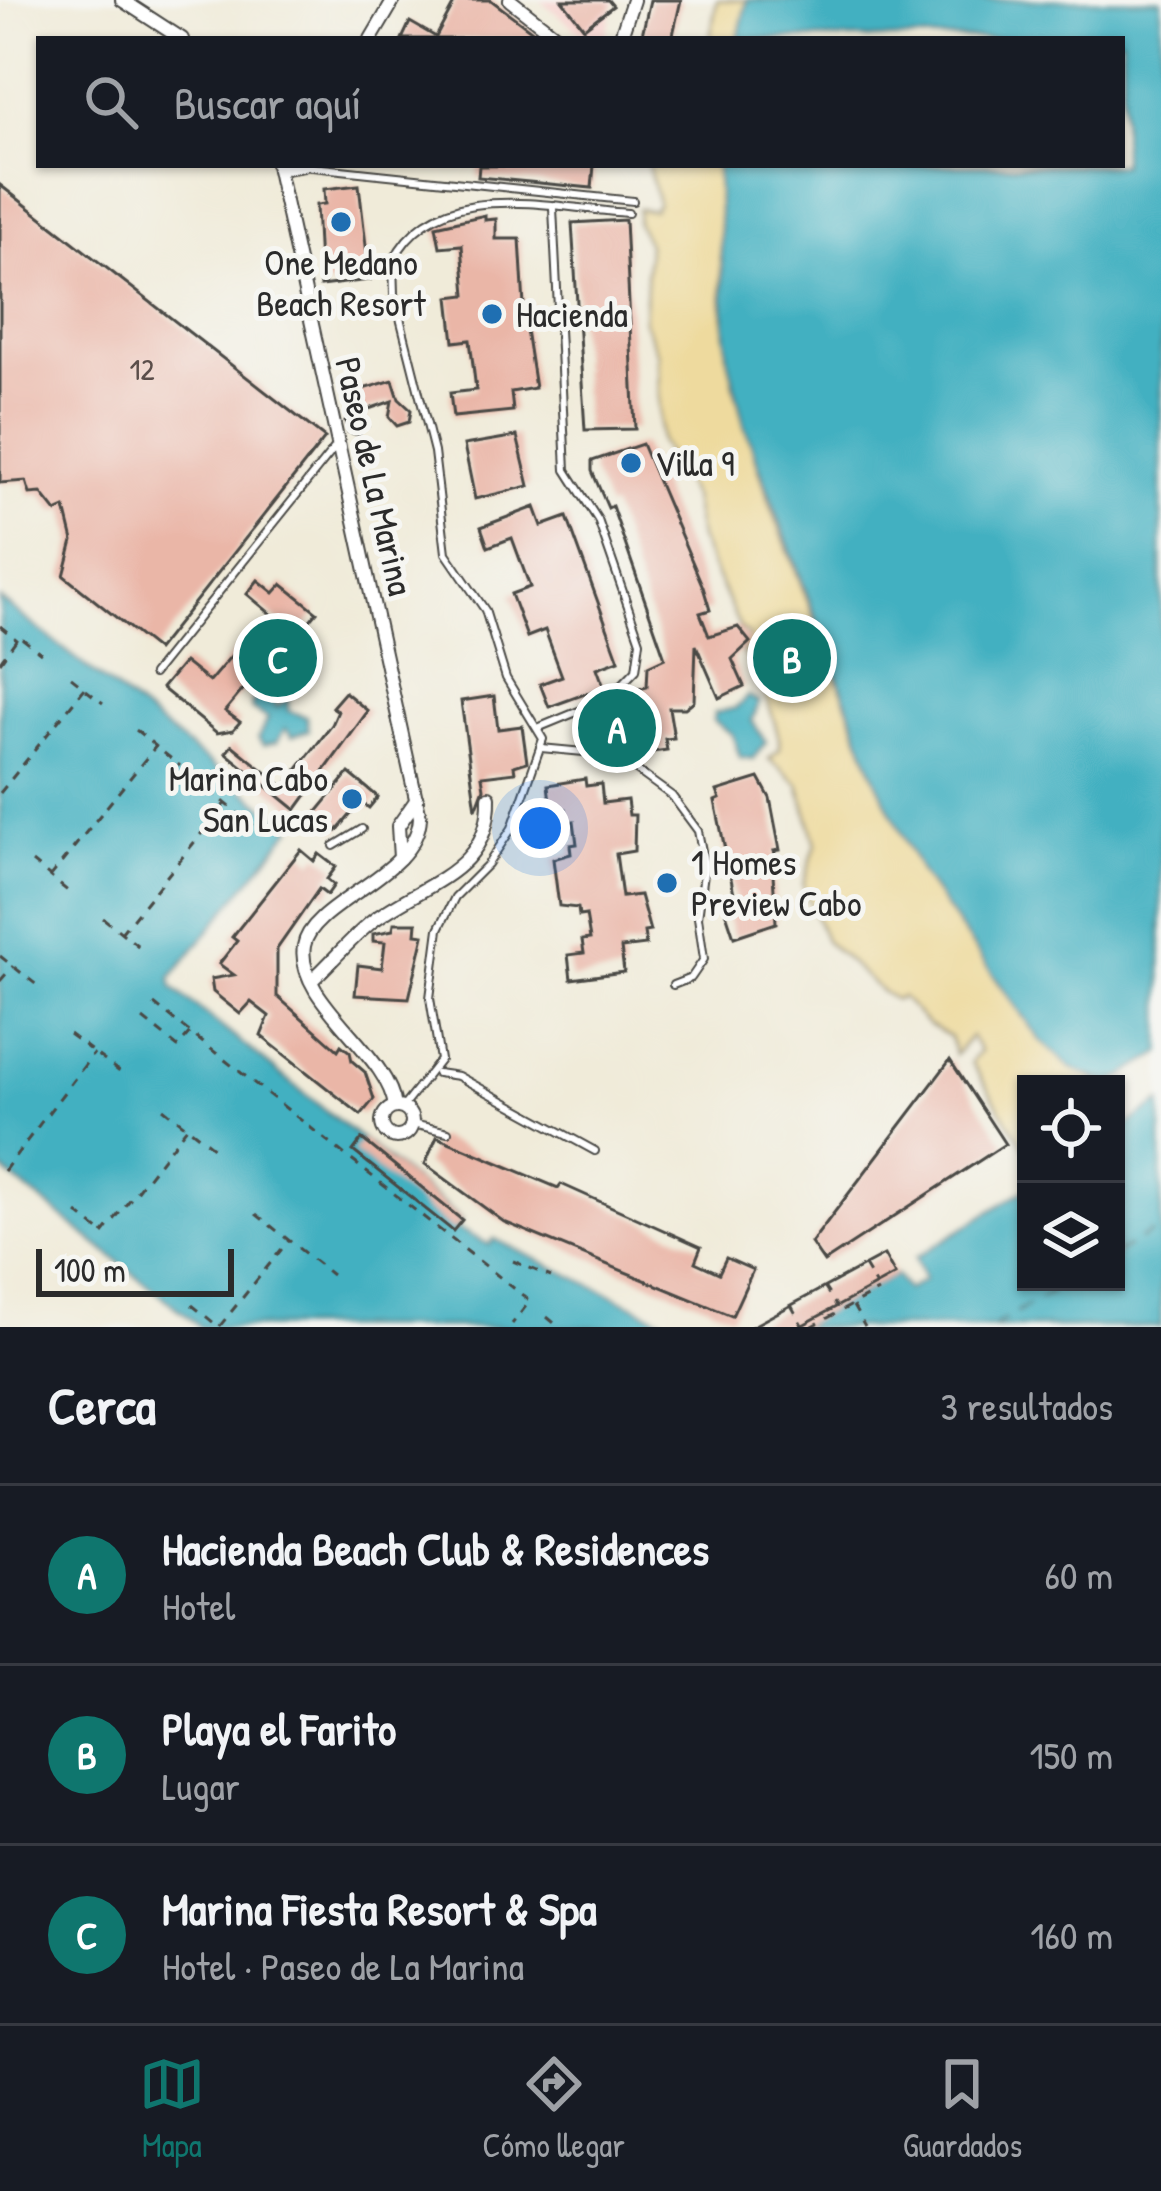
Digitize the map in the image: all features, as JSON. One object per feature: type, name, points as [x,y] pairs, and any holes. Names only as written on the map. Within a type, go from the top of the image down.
[{"type":"street","points":[[122,0],[177,36]]},
{"type":"street","points":[[373,36],[394,0]]},
{"type":"street","points":[[510,0],[556,36]]},
{"type":"street","points":[[621,36],[633,0]]},
{"type":"street","name":"Paseo de La Marina","points":[[278,168],[417,799],[420,828],[400,858]]},
{"type":"street","points":[[312,980],[367,926],[470,858],[487,836],[489,796]]},
{"type":"street","points":[[398,1108],[382,1118],[387,1133],[403,1136],[412,1124],[312,980],[304,956],[308,935],[400,858],[398,826],[417,799]]},
{"type":"lane","points":[[322,168],[633,201]]},
{"type":"lane","points":[[398,1108],[433,1074],[441,1057],[430,998],[439,929],[450,904],[488,864],[512,828],[541,748],[540,727],[506,678],[485,610],[446,553],[434,452],[392,272],[406,242],[442,211],[477,204],[628,213]]},
{"type":"lane","points":[[540,727],[590,705],[602,705],[636,670],[640,641],[598,520],[566,470],[553,208]]},
{"type":"lane","points":[[153,674],[336,446]]},
{"type":"lane","points":[[602,705],[614,728],[610,751]]},
{"type":"lane","points":[[541,748],[610,751],[678,802],[703,848],[698,917],[704,959],[691,978],[673,985]]},
{"type":"lane","points":[[334,846],[362,829]]},
{"type":"lane","points":[[433,1074],[458,1076],[595,1151]]},
{"type":"lane","points":[[412,1124],[448,1132]]},
{"type":"path","points":[[0,626],[41,653]]},
{"type":"path","points":[[0,662],[17,640]]},
{"type":"path","points":[[65,672],[103,703]]},
{"type":"path","points":[[0,793],[84,688]]},
{"type":"path","points":[[136,730],[180,766]]},
{"type":"path","points":[[50,877],[156,746]]},
{"type":"path","points":[[208,790],[253,825]]},
{"type":"path","points":[[122,933],[226,803]]},
{"type":"path","points":[[32,862],[70,893]]},
{"type":"path","points":[[103,918],[142,949]]},
{"type":"path","points":[[0,956],[38,986]]},
{"type":"path","points":[[0,982],[13,966]]},
{"type":"path","points":[[154,1004],[530,1301],[512,1324]]},
{"type":"path","points":[[143,1019],[178,1047],[190,1033]]},
{"type":"path","points":[[69,1034],[121,1073]]},
{"type":"path","points":[[4,1171],[94,1053]]},
{"type":"path","points":[[163,1108],[219,1152]]},
{"type":"path","points":[[77,1213],[104,1235],[187,1127]]},
{"type":"path","points":[[256,1214],[332,1274]]},
{"type":"path","points":[[192,1305],[219,1327],[289,1240]]},
{"type":"path","points":[[513,1262],[550,1277]]},
{"type":"path","points":[[813,1326],[877,1288],[864,1266]]},
{"type":"path","points":[[824,1287],[837,1307]]},
{"type":"path","points":[[791,1305],[802,1325]]},
{"type":"path","points":[[853,1305],[865,1327]]},
{"type":"path","points":[[547,1317],[559,1327]]},
{"type":"shaded area","points":[[540,0],[615,0],[606,36],[584,36]]},
{"type":"sand","points":[[717,0],[747,0],[739,36],[711,36]]},
{"type":"sand","points":[[649,168],[717,168],[723,311],[734,387],[769,501],[877,782],[922,875],[1040,1040],[1088,1075],[1017,1075],[1017,1136],[971,1062],[980,1051],[971,1036],[955,1055],[950,1037],[927,1024],[902,997],[896,1000],[881,991],[825,940],[803,885],[816,844],[799,784],[769,759],[780,749],[779,742],[761,684],[743,654],[749,635],[740,628],[699,538],[692,497],[660,442],[658,355],[644,321],[648,244],[637,223],[638,209],[653,210],[658,203]]},
{"type":"water","points":[[747,0],[1161,0],[1161,1053],[1125,1075],[1088,1075],[1071,1068],[1040,1040],[922,875],[877,782],[744,425],[727,353],[717,168],[1125,168],[1125,36],[739,36]]},
{"type":"water","points":[[0,599],[292,828],[171,978],[173,988],[462,1220],[456,1228],[490,1245],[494,1239],[679,1327],[201,1327],[0,1168]]},
{"type":"water","points":[[268,691],[277,707],[288,698],[288,711],[307,717],[309,730],[292,736],[285,728],[277,742],[263,745],[258,738],[268,718],[252,709],[252,702]]},
{"type":"water","points":[[748,696],[759,702],[752,721],[766,742],[753,759],[740,757],[732,734],[713,720],[715,713],[736,708]]},
{"type":"water","points":[[1161,1102],[1161,1327],[799,1327],[895,1275],[907,1290],[924,1280],[915,1258],[1017,1195],[1017,1291],[1125,1291],[1125,1127]]},
{"type":"building","points":[[456,0],[491,0],[539,36],[437,36]]},
{"type":"building","points":[[562,0],[608,0],[613,6],[584,28]]},
{"type":"building","points":[[650,0],[681,0],[673,36],[642,36]]},
{"type":"building","points":[[410,22],[434,36],[403,36]]},
{"type":"building","points":[[479,168],[594,168],[592,188],[478,177]]},
{"type":"building","points":[[0,185],[325,438],[157,650],[64,576],[73,541],[65,508],[56,512],[41,493],[30,494],[26,481],[0,483]]},
{"type":"building","points":[[359,185],[370,280],[320,286],[316,205],[325,204],[324,189]]},
{"type":"building","name":"Hacienda","points":[[485,215],[485,220],[496,219],[496,239],[520,239],[524,306],[533,305],[535,322],[525,323],[535,388],[511,392],[513,411],[453,417],[450,393],[476,390],[470,340],[454,342],[449,297],[466,295],[462,245],[440,247],[436,226]]},
{"type":"building","points":[[625,220],[635,429],[585,430],[572,223]]},
{"type":"building","points":[[393,380],[399,399],[411,410],[409,422],[397,426],[389,417],[392,401],[363,411],[368,426],[358,435],[348,432],[345,421],[358,408],[353,392]]},
{"type":"building","points":[[517,436],[529,486],[475,499],[464,445]]},
{"type":"building","points":[[642,444],[703,587],[710,610],[700,613],[709,636],[738,627],[750,642],[732,659],[744,686],[719,698],[696,645],[694,701],[685,708],[669,708],[674,738],[665,739],[667,750],[638,754],[629,699],[639,698],[638,689],[647,687],[648,666],[665,658],[592,461]]},
{"type":"building","points":[[535,507],[542,526],[567,517],[619,660],[597,668],[604,687],[549,707],[540,684],[562,676],[545,630],[527,637],[511,594],[530,587],[512,538],[488,547],[481,527]]},
{"type":"building","points":[[258,580],[274,593],[282,584],[317,612],[297,636],[247,594]]},
{"type":"building","points":[[253,630],[277,649],[225,711],[240,722],[233,730],[217,733],[162,688],[184,662],[209,682]]},
{"type":"building","points":[[345,692],[368,711],[296,810],[226,753],[232,745],[284,787],[332,725],[338,711],[332,707]]},
{"type":"building","points":[[494,696],[498,729],[522,726],[527,762],[514,766],[515,772],[482,776],[484,788],[476,809],[461,701]]},
{"type":"building","name":"Marina Cabo San Lucas","points":[[349,773],[378,797],[369,808],[361,802],[337,831],[316,813]]},
{"type":"building","points":[[759,778],[770,798],[780,850],[774,851],[779,865],[773,874],[776,923],[734,937],[724,907],[736,903],[715,801],[720,799],[717,791]]},
{"type":"building","points":[[585,779],[586,786],[601,784],[603,803],[627,800],[629,815],[635,815],[634,851],[616,854],[622,897],[640,895],[650,931],[644,932],[646,945],[621,948],[624,972],[571,979],[568,955],[584,953],[582,940],[590,939],[586,915],[579,916],[578,908],[559,906],[553,859],[571,854],[570,845],[577,844],[574,821],[567,822],[566,809],[551,810],[548,785]]},
{"type":"building","points":[[301,850],[314,861],[319,854],[336,867],[327,879],[334,885],[327,895],[319,889],[277,949],[277,996],[338,1050],[341,1045],[350,1052],[352,1061],[365,1072],[374,1099],[361,1115],[261,1036],[269,1016],[251,1002],[240,1014],[213,992],[211,979],[234,975],[219,964],[237,941],[232,937]]},
{"type":"building","points":[[394,923],[417,923],[416,934],[424,935],[409,998],[355,995],[358,965],[382,968],[385,942],[373,941],[373,934],[393,930]]},
{"type":"building","points":[[950,1060],[1005,1144],[824,1262],[811,1243]]},
{"type":"building","points":[[437,1137],[558,1188],[561,1184],[701,1247],[695,1262],[719,1273],[726,1258],[753,1270],[732,1316],[504,1222],[425,1164]]},
{"type":"building","points":[[362,1139],[462,1220],[453,1231],[353,1151]]},
{"type":"building","points":[[884,1255],[895,1275],[799,1327],[751,1327]]},
{"type":"ferry route","points":[[1125,1249],[1161,1227]]},
{"type":"ferry route","points":[[993,1327],[1053,1291]]},
{"type":"place","name":"One Medano Beach Resort","points":[[341,222]]},
{"type":"place","name":"Hacienda","points":[[492,314]]},
{"type":"place","name":"Villa 9","points":[[631,463]]},
{"type":"place","name":"Marina Fiesta Resort & Spa","points":[[278,658]]},
{"type":"place","name":"Playa el Farito","points":[[792,658]]},
{"type":"place","name":"Hacienda Beach Club & Residences","points":[[617,728]]},
{"type":"place","name":"Marina Cabo San Lucas","points":[[352,799]]},
{"type":"place","name":"1 Homes Preview Cabo","points":[[667,883]]}]
